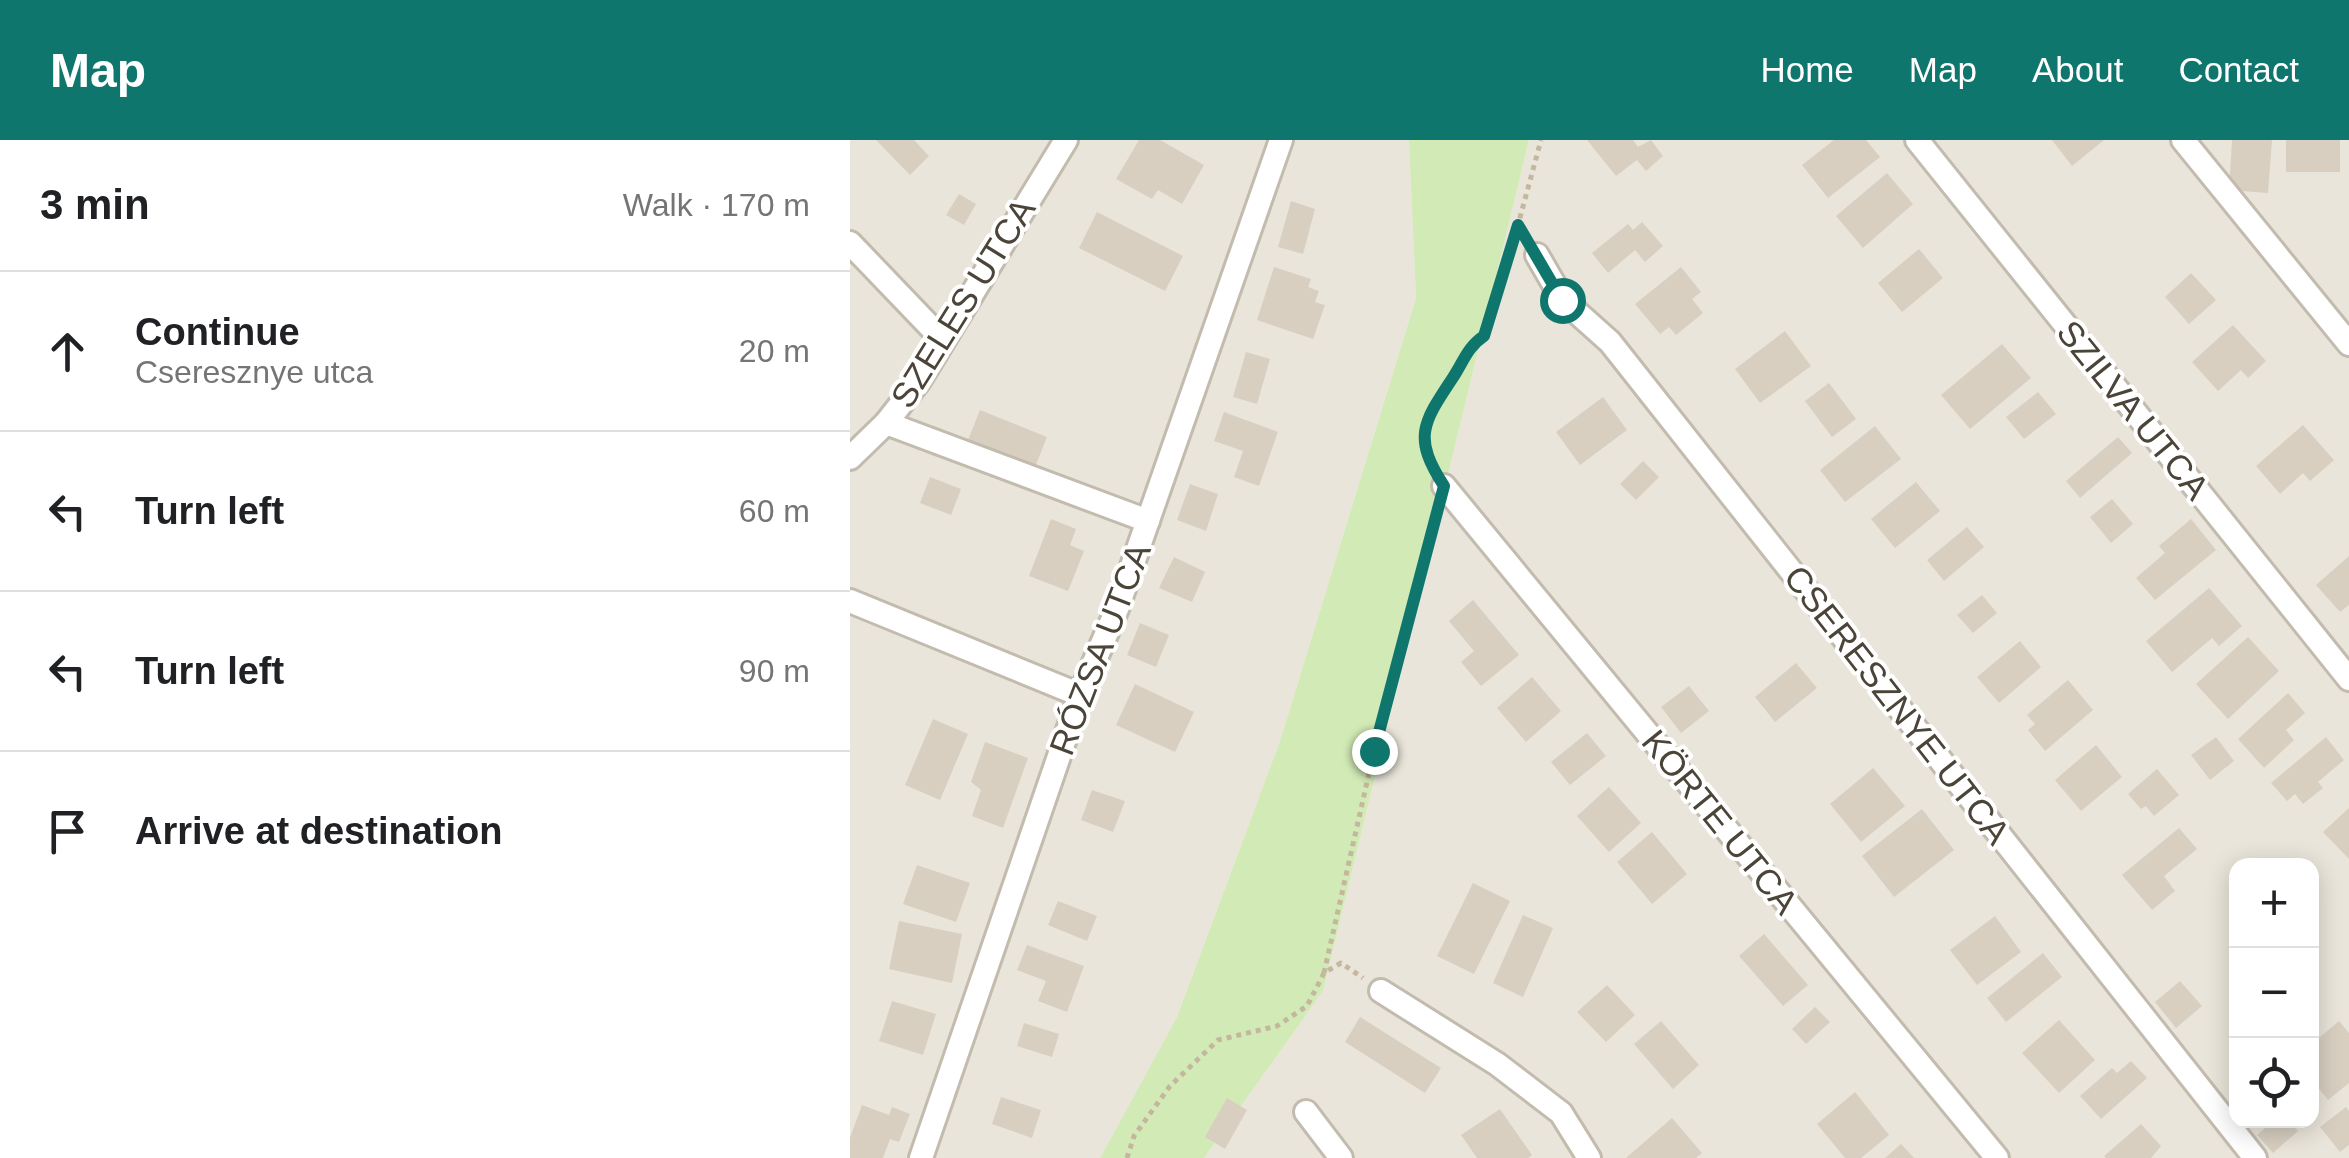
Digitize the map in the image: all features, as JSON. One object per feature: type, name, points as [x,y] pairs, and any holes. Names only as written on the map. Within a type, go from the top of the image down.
[{"type":"street","name":"SZELES UTCA","points":[[850,458],[886,423],[919,381],[1066,140]]},
{"type":"street","name":"RÓZSA UTCA","points":[[921,1158],[1080,695],[1117,609],[1281,140]]},
{"type":"street","name":"SZILVA UTCA","points":[[1916,140],[2349,679]]},
{"type":"street","points":[[2183,140],[2349,344]]},
{"type":"street","points":[[850,243],[942,340]]},
{"type":"street","name":"CSERESZNYE UTCA","points":[[1537,255],[1562,300],[1610,342],[2256,1158]]},
{"type":"street","points":[[886,423],[1148,521]]},
{"type":"street","name":"KÖRTE UTCA","points":[[1444,486],[1997,1158]]},
{"type":"street","points":[[850,602],[1080,695]]},
{"type":"street","points":[[1381,991],[1498,1064],[1561,1113],[1589,1158]]},
{"type":"street","points":[[1306,1112],[1342,1158]]},
{"type":"path","points":[[1127,1158],[1134,1136],[1170,1086],[1218,1040],[1277,1026],[1308,1006],[1324,974],[1374,751],[1444,486],[1426,460],[1424,435],[1435,402],[1471,344],[1484,336],[1540,140]]},
{"type":"path","points":[[1518,225],[1537,255]]},
{"type":"path","points":[[1324,974],[1341,963],[1381,991]]},
{"type":"shaded area","points":[[850,140],[1409,140],[1416,298],[1281,738],[1177,1017],[1100,1158],[850,1158]]},
{"type":"shaded area","points":[[1529,140],[2349,140],[2349,1158],[1204,1158],[1323,991]]},
{"type":"green space","points":[[1409,140],[1529,140],[1323,991],[1204,1158],[1100,1158],[1177,1017],[1281,738],[1416,298]]},
{"type":"building","points":[[876,140],[914,140],[929,156],[910,175]]},
{"type":"building","points":[[1139,140],[1160,140],[1204,165],[1182,204],[1158,190],[1152,199],[1116,179]]},
{"type":"building","points":[[1587,140],[1633,140],[1638,147],[1651,140],[1663,156],[1646,171],[1637,160],[1616,176]]},
{"type":"building","points":[[1834,140],[1866,140],[1880,157],[1828,198],[1802,165]]},
{"type":"building","points":[[2052,140],[2104,140],[2072,166]]},
{"type":"building","points":[[2232,140],[2272,140],[2268,193],[2229,190]]},
{"type":"building","points":[[2286,140],[2340,140],[2340,172],[2286,172]]},
{"type":"building","points":[[1887,173],[1913,204],[1863,248],[1836,216]]},
{"type":"building","points":[[959,194],[976,204],[964,225],[946,215]]},
{"type":"building","points":[[1291,201],[1315,209],[1303,254],[1278,247]]},
{"type":"building","points":[[1097,212],[1183,256],[1165,291],[1079,248]]},
{"type":"building","points":[[1642,222],[1663,246],[1645,262],[1635,250],[1608,273],[1592,253],[1628,224],[1633,230]]},
{"type":"building","points":[[1919,249],[1943,278],[1902,312],[1878,283]]},
{"type":"building","points":[[1274,267],[1311,279],[1308,287],[1319,291],[1315,302],[1325,305],[1313,339],[1257,320]]},
{"type":"building","points":[[1681,267],[1701,292],[1692,299],[1703,313],[1676,335],[1669,327],[1660,334],[1635,304]]},
{"type":"building","points":[[2191,273],[2216,300],[2189,324],[2165,297]]},
{"type":"building","points":[[2233,325],[2266,361],[2248,378],[2241,370],[2218,391],[2192,362]]},
{"type":"building","points":[[1785,331],[1811,366],[1760,403],[1735,369]]},
{"type":"building","points":[[2002,344],[2031,378],[1970,429],[1941,395]]},
{"type":"building","points":[[1246,352],[1270,359],[1257,404],[1233,397]]},
{"type":"building","points":[[1829,383],[1856,419],[1832,437],[1805,401]]},
{"type":"building","points":[[2038,392],[2056,414],[2024,439],[2006,417]]},
{"type":"building","points":[[1603,397],[1627,430],[1580,465],[1556,432]]},
{"type":"building","points":[[980,410],[1047,437],[1035,467],[968,440]]},
{"type":"building","points":[[1224,412],[1278,432],[1259,486],[1234,477],[1243,451],[1214,441]]},
{"type":"building","points":[[2303,425],[2334,460],[2310,481],[2303,473],[2280,494],[2256,466]]},
{"type":"building","points":[[1875,426],[1901,459],[1845,502],[1820,470]]},
{"type":"building","points":[[2118,437],[2132,453],[2080,498],[2066,481]]},
{"type":"building","points":[[1643,461],[1659,477],[1636,500],[1620,484]]},
{"type":"building","points":[[930,477],[961,489],[951,515],[920,503]]},
{"type":"building","points":[[1916,482],[1940,511],[1895,548],[1871,519]]},
{"type":"building","points":[[1190,484],[1218,494],[1206,531],[1177,520]]},
{"type":"building","points":[[2112,499],[2133,524],[2111,543],[2090,517]]},
{"type":"building","points":[[1051,519],[1076,529],[1070,545],[1084,551],[1068,591],[1029,576]]},
{"type":"building","points":[[2191,519],[2216,550],[2155,600],[2136,578],[2165,553],[2159,546]]},
{"type":"building","points":[[1967,527],[1984,547],[1944,581],[1927,560]]},
{"type":"building","points":[[2349,556],[2349,605],[2340,612],[2316,585]]},
{"type":"building","points":[[1174,557],[1205,572],[1192,602],[1159,588]]},
{"type":"building","points":[[2209,588],[2242,626],[2219,646],[2212,638],[2172,672],[2146,641]]},
{"type":"building","points":[[1982,595],[1997,613],[1973,633],[1957,615]]},
{"type":"building","points":[[1473,600],[1519,655],[1481,686],[1461,662],[1474,651],[1449,621]]},
{"type":"building","points":[[1140,623],[1169,635],[1156,667],[1127,655]]},
{"type":"building","points":[[2248,637],[2279,671],[2228,719],[2196,684]]},
{"type":"building","points":[[2020,641],[2041,667],[1999,703],[1977,677]]},
{"type":"building","points":[[1796,663],[1817,688],[1775,722],[1755,697]]},
{"type":"building","points":[[1532,677],[1561,711],[1526,742],[1497,708]]},
{"type":"building","points":[[2068,680],[2093,710],[2045,751],[2028,730],[2035,724],[2027,715]]},
{"type":"building","points":[[1135,684],[1194,712],[1175,752],[1116,725]]},
{"type":"building","points":[[1689,686],[1709,711],[1681,733],[1661,707]]},
{"type":"building","points":[[2288,693],[2305,713],[2286,730],[2294,740],[2264,768],[2238,739]]},
{"type":"building","points":[[933,719],[968,734],[940,800],[905,785]]},
{"type":"building","points":[[1587,733],[1606,756],[1570,785],[1551,762]]},
{"type":"building","points":[[2216,737],[2234,761],[2210,780],[2191,755]]},
{"type":"building","points":[[2326,737],[2344,760],[2318,782],[2323,788],[2303,804],[2295,794],[2287,801],[2271,783]]},
{"type":"building","points":[[985,742],[1028,758],[1003,828],[972,816],[981,790],[971,782]]},
{"type":"building","points":[[2096,745],[2122,777],[2081,811],[2055,780]]},
{"type":"building","points":[[1873,768],[1905,806],[1861,842],[1830,804]]},
{"type":"building","points":[[2157,769],[2179,795],[2154,816],[2146,806],[2141,809],[2128,794]]},
{"type":"building","points":[[1609,787],[1641,823],[1609,852],[1577,816]]},
{"type":"building","points":[[1092,790],[1125,801],[1113,832],[1081,820]]},
{"type":"building","points":[[2349,808],[2349,859],[2323,832]]},
{"type":"building","points":[[1922,809],[1954,850],[1894,897],[1862,856]]},
{"type":"building","points":[[2179,828],[2197,849],[2164,876],[2175,891],[2152,910],[2122,875]]},
{"type":"building","points":[[1652,832],[1687,874],[1652,904],[1617,862]]},
{"type":"building","points":[[917,865],[970,883],[956,922],[903,904]]},
{"type":"building","points":[[1473,883],[1510,901],[1474,974],[1437,956]]},
{"type":"building","points":[[1058,901],[1097,916],[1087,941],[1048,925]]},
{"type":"building","points":[[1523,915],[1553,928],[1523,997],[1493,983]]},
{"type":"building","points":[[1995,916],[2021,952],[1977,985],[1950,950]]},
{"type":"building","points":[[899,921],[962,934],[952,983],[889,969]]},
{"type":"building","points":[[1764,934],[1808,985],[1783,1006],[1739,956]]},
{"type":"building","points":[[1027,945],[1084,966],[1067,1012],[1038,1001],[1046,981],[1017,970]]},
{"type":"building","points":[[2043,953],[2062,977],[2006,1022],[1987,998]]},
{"type":"building","points":[[2180,981],[2202,1006],[2176,1028],[2155,1002]]},
{"type":"building","points":[[1607,985],[1635,1015],[1606,1042],[1577,1012]]},
{"type":"building","points":[[892,1001],[936,1014],[923,1055],[879,1041]]},
{"type":"building","points":[[1815,1007],[1830,1022],[1806,1044],[1792,1029]]},
{"type":"building","points":[[1360,1017],[1441,1068],[1425,1093],[1345,1042]]},
{"type":"building","points":[[2059,1020],[2095,1060],[2059,1093],[2022,1053]]},
{"type":"building","points":[[1661,1021],[1699,1065],[1673,1089],[1634,1044]]},
{"type":"building","points":[[2339,1021],[2349,1033],[2349,1083],[2328,1100],[2319,1089],[2319,1038]]},
{"type":"building","points":[[1024,1023],[1059,1034],[1052,1057],[1017,1046]]},
{"type":"building","points":[[2131,1061],[2147,1078],[2101,1119],[2080,1096],[2112,1068],[2117,1073]]},
{"type":"building","points":[[1855,1092],[1889,1135],[1861,1158],[1845,1158],[1817,1124]]},
{"type":"building","points":[[1001,1097],[1041,1110],[1032,1138],[992,1124]]},
{"type":"building","points":[[1227,1098],[1247,1110],[1225,1149],[1205,1137]]},
{"type":"building","points":[[862,1105],[889,1115],[892,1107],[910,1114],[899,1142],[890,1139],[883,1158],[850,1158],[850,1138]]},
{"type":"building","points":[[2346,1107],[2349,1145],[2340,1152],[2320,1127]]},
{"type":"building","points":[[1500,1109],[1532,1155],[1528,1158],[1477,1158],[1461,1135]]},
{"type":"building","points":[[1672,1118],[1702,1153],[1696,1158],[1626,1158]]},
{"type":"building","points":[[2141,1124],[2161,1146],[2151,1158],[2104,1156]]},
{"type":"building","points":[[2265,1128],[2298,1131],[2273,1153],[2257,1135]]},
{"type":"building","points":[[1901,1144],[1914,1158],[1885,1158]]},
{"type":"route","points":[[1374,751],[1444,486],[1426,460],[1424,435],[1435,402],[1471,344],[1484,336],[1518,225],[1562,300]]}]
